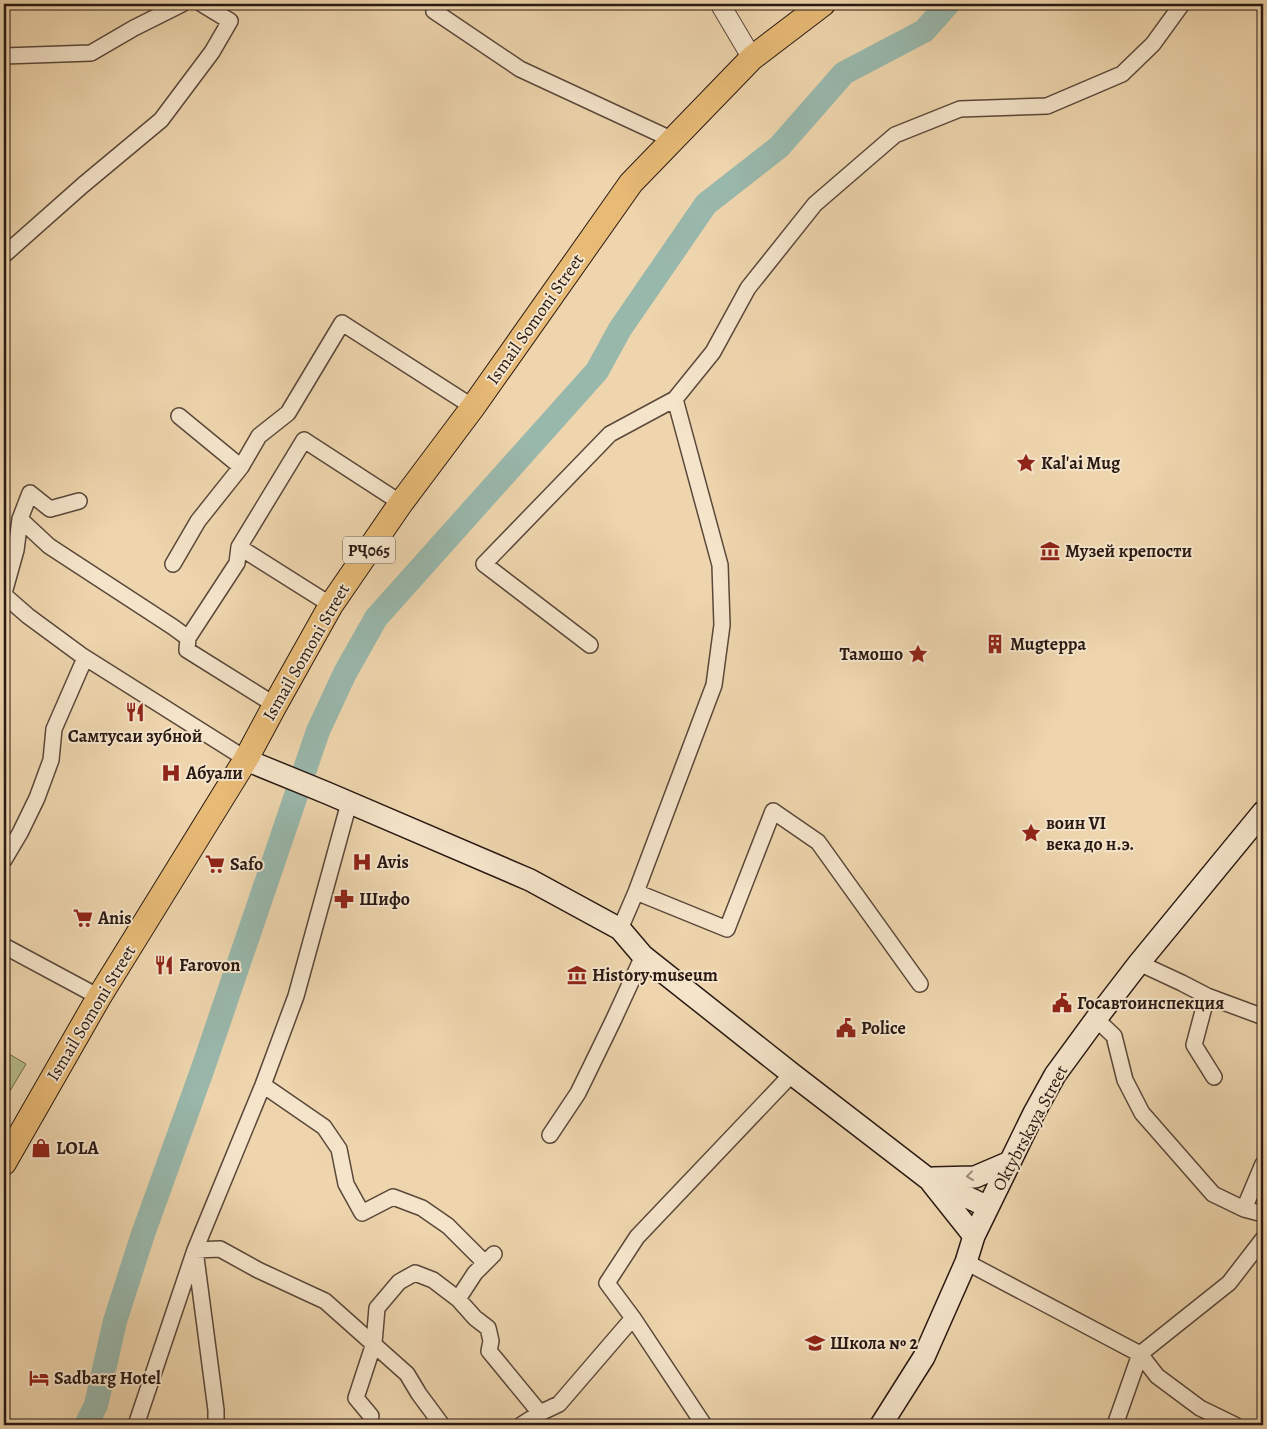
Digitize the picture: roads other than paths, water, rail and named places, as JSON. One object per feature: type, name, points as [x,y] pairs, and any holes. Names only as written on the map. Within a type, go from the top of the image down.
[{"type":"main road","name":"Ismail Somoni Street","points":[[4,1164],[99,997],[251,761],[274,705],[331,605],[401,503],[473,407],[631,183],[752,58],[823,4]]},
{"type":"main road","points":[[251,761],[530,880],[620,929],[643,956],[927,1178],[988,1207]]},
{"type":"main road","name":"Oktybrskaya Street","points":[[881,1425],[924,1357],[966,1262],[974,1236],[1055,1075],[1139,963],[1263,812]]},
{"type":"main road","points":[[927,1178],[975,1177],[1010,1162]]},
{"type":"main road","points":[[927,1178],[974,1236]]},
{"type":"street","points":[[4,56],[92,52],[182,4]]},
{"type":"street","points":[[4,255],[82,185],[161,120],[212,52],[230,20],[202,4]]},
{"type":"street","points":[[436,4],[434,11],[520,69],[673,140]]},
{"type":"street","points":[[720,4],[752,58]]},
{"type":"street","points":[[590,645],[484,564],[610,434],[675,398],[713,352],[748,288],[815,204],[895,135],[960,109],[1047,106],[1122,74],[1153,44],[1182,4]]},
{"type":"street","points":[[173,564],[198,521],[241,467],[259,436],[288,413],[342,323],[473,407]]},
{"type":"street","points":[[620,929],[636,892],[714,685],[722,625],[720,565],[675,398]]},
{"type":"street","points":[[179,416],[241,467]]},
{"type":"street","points":[[274,705],[186,650],[188,638],[237,563],[240,547],[304,440],[401,503]]},
{"type":"street","points":[[79,501],[50,509],[30,493],[20,519],[16,550],[4,594],[28,616],[85,658],[251,761]]},
{"type":"street","points":[[20,519],[49,546],[188,638]]},
{"type":"street","points":[[240,547],[331,605]]},
{"type":"street","points":[[4,860],[37,798],[51,760],[54,729],[85,658]]},
{"type":"street","points":[[136,1425],[195,1250],[263,1085],[296,996],[349,803]]},
{"type":"street","points":[[636,892],[727,929],[773,810],[818,842],[920,984]]},
{"type":"street","points":[[4,946],[99,997]]},
{"type":"street","points":[[550,1135],[578,1093],[614,1021],[643,956]]},
{"type":"street","points":[[1139,963],[1206,996],[1263,1016]]},
{"type":"street","points":[[1206,996],[1194,1045],[1214,1077]]},
{"type":"street","points":[[1096,1019],[1114,1036],[1125,1080],[1142,1113],[1213,1194],[1244,1209],[1263,1214]]},
{"type":"street","points":[[704,1425],[633,1318],[607,1283],[637,1237],[792,1074]]},
{"type":"street","points":[[263,1085],[324,1127],[339,1149],[346,1184],[362,1213],[393,1197],[422,1208],[490,1258],[475,1273],[458,1299]]},
{"type":"street","points":[[1244,1209],[1263,1164]]},
{"type":"street","points":[[1115,1425],[1140,1354],[1229,1283],[1263,1239]]},
{"type":"street","points":[[195,1250],[220,1249],[258,1270],[326,1301],[407,1374],[442,1425]]},
{"type":"street","points":[[195,1250],[216,1410],[216,1425]]},
{"type":"street","points":[[966,1262],[1140,1354],[1157,1376],[1200,1408],[1235,1425]]},
{"type":"street","points":[[371,1416],[356,1398],[374,1343],[377,1308],[399,1282],[415,1273],[433,1280],[458,1299],[488,1328],[492,1341],[489,1351],[540,1412]]},
{"type":"street","points":[[521,1425],[540,1412],[559,1404],[633,1318]]},
{"type":"waterway","points":[[86,1425],[96,1405],[115,1321],[143,1234],[203,1068],[318,731],[345,673],[376,618],[597,371],[620,329],[706,204],[779,147],[844,73],[924,31],[948,4]]},
{"type":"place","name":"Kal'ai Mug","points":[[1026,463]]},
{"type":"place","name":"Музей крепости","points":[[1050,551]]},
{"type":"place","name":"Mugteppa","points":[[995,644]]},
{"type":"place","name":"Тамошо","points":[[918,654]]},
{"type":"place","name":"Самтусаи зубной","points":[[135,712]]},
{"type":"place","name":"Абуали","points":[[171,773]]},
{"type":"place","name":"воин VI века до н.э.","points":[[1031,833]]},
{"type":"place","name":"Avis","points":[[362,862]]},
{"type":"place","name":"Safo","points":[[215,864]]},
{"type":"place","name":"Шифо","points":[[344,899]]},
{"type":"place","name":"Anis","points":[[83,918]]},
{"type":"place","name":"Farovon","points":[[164,965]]},
{"type":"place","name":"History museum","points":[[577,975]]},
{"type":"place","name":"Госавтоинспекция","points":[[1062,1003]]},
{"type":"place","name":"Police","points":[[846,1028]]},
{"type":"place","name":"LOLA","points":[[41,1148]]},
{"type":"place","name":"Школа № 2","points":[[815,1343]]},
{"type":"place","name":"Sadbarg Hotel","points":[[39,1378]]}]
